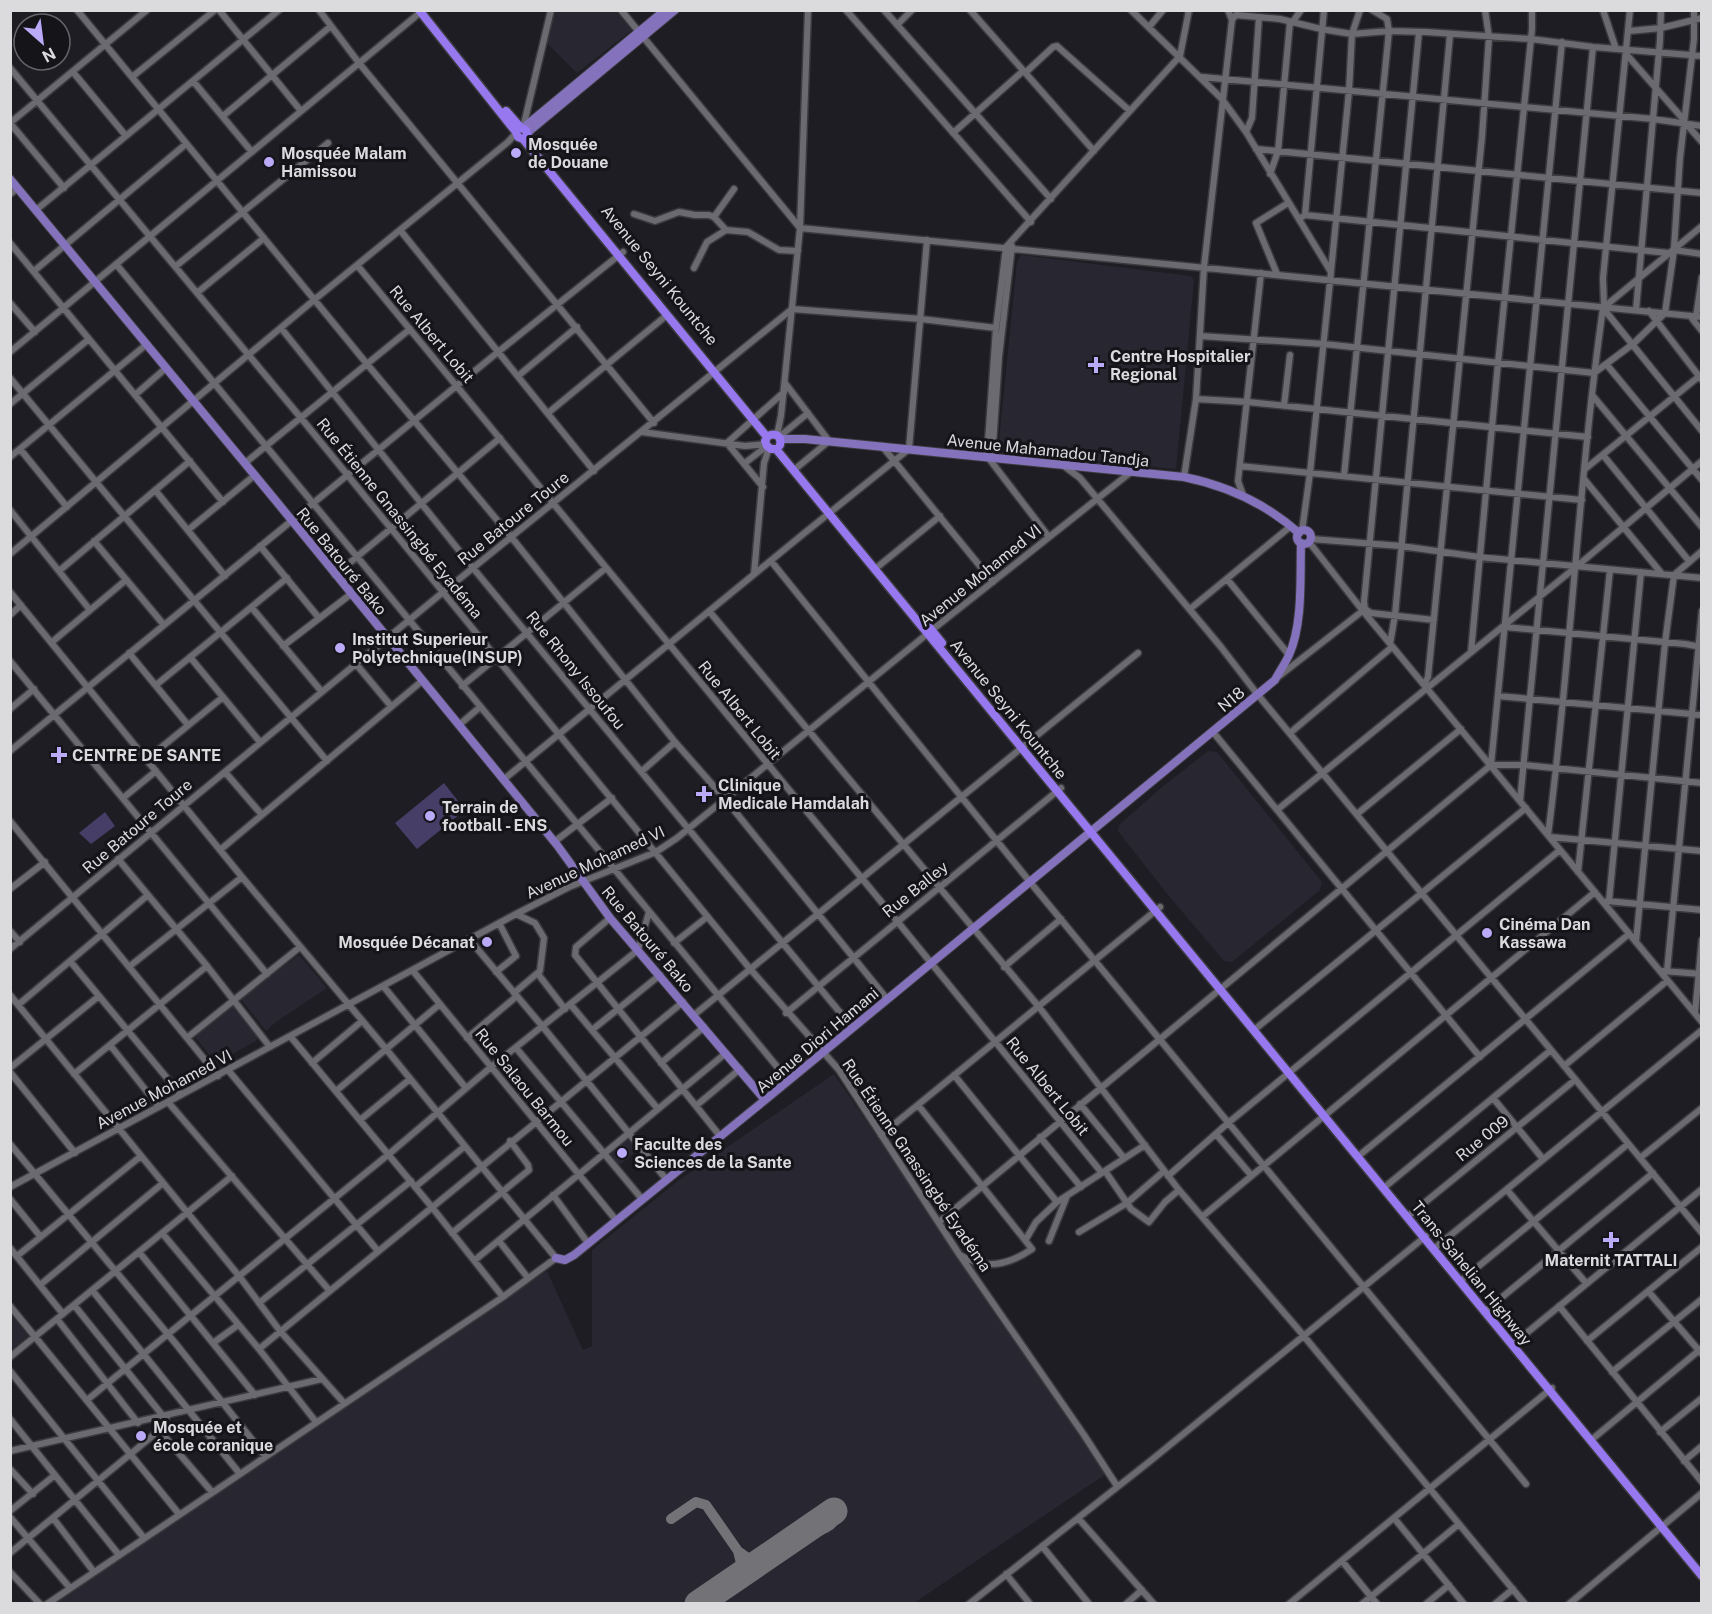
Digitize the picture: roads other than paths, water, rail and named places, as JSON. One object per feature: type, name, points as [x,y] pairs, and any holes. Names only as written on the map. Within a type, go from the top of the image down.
[{"type":"highway","name":"Avenue Seyni Kountche","points":[[422,11],[1222,988]]},
{"type":"highway","name":"Avenue Seyni Kountche","points":[[621,254],[667,315],[716,371]]},
{"type":"highway","name":"Trans-Sahelian Highway","points":[[1222,988],[1701,1569]]},
{"type":"highway","name":"Trans-Sahelian Highway","points":[[1325,1114],[1361,1154],[1408,1216]]},
{"type":"highway","name":"Trans-Sahelian Highway","points":[[1425,1237],[1463,1279],[1486,1310]]},
{"type":"highway","name":"Trans-Sahelian Highway","points":[[1663,1525],[1701,1576]]},
{"type":"main road","points":[[641,35],[665,10]]},
{"type":"main road","points":[[521,133],[675,10]]},
{"type":"main road","name":"Rue Batouré Bako","points":[[10,179],[555,842],[610,918],[765,1100]]},
{"type":"main road","name":"Avenue Mahamadou Tandja","points":[[773,441],[829,441],[1184,477],[1214,483],[1243,495],[1280,516],[1301,532]]},
{"type":"main road","name":"N18","points":[[1093,831],[1275,680],[1289,655],[1297,622],[1307,542],[1298,538],[1301,532]]},
{"type":"main road","name":"Avenue Diori Hamani","points":[[556,1258],[565,1260],[588,1243],[1093,831]]},
{"type":"street","points":[[77,10],[366,364],[512,538],[675,742],[855,957],[887,999]]},
{"type":"street","points":[[64,188],[10,123],[147,10]]},
{"type":"street","points":[[132,77],[217,10],[301,111]]},
{"type":"street","points":[[36,210],[279,10]]},
{"type":"street","points":[[319,10],[359,63],[654,423]]},
{"type":"street","points":[[10,554],[314,300],[521,133],[551,10]]},
{"type":"street","points":[[621,10],[800,228],[1010,246],[1261,273],[1331,276],[1427,290],[1696,317]]},
{"type":"street","points":[[754,574],[764,463],[782,416],[798,251],[808,10]]},
{"type":"street","points":[[846,10],[1031,222]]},
{"type":"street","points":[[884,10],[1051,199]]},
{"type":"street","points":[[897,25],[912,10]]},
{"type":"street","points":[[970,10],[1094,151]]},
{"type":"street","points":[[1131,10],[1222,99],[1246,132],[1331,276]]},
{"type":"street","points":[[1149,27],[1163,10]]},
{"type":"street","points":[[1049,537],[989,458],[996,328],[1010,246],[1180,56],[1189,10]]},
{"type":"street","points":[[1270,174],[1278,151],[1291,22],[1301,10]]},
{"type":"street","points":[[1305,215],[1323,10]]},
{"type":"street","points":[[1301,532],[1310,473],[1331,276],[1349,91],[1352,34],[1360,10]]},
{"type":"street","points":[[1344,476],[1389,31],[1385,17],[1372,10]]},
{"type":"street","points":[[1425,687],[1434,620],[1445,486],[1478,171],[1489,38],[1485,10]]},
{"type":"street","points":[[1471,652],[1532,10]]},
{"type":"street","points":[[1604,10],[1616,49]]},
{"type":"street","points":[[1549,836],[1594,373],[1603,307],[1603,278],[1630,10]]},
{"type":"street","points":[[1636,310],[1661,10]]},
{"type":"street","points":[[1200,336],[1254,338],[1389,350],[1594,373],[1607,365],[1665,313],[1691,56],[1698,19],[1694,10]]},
{"type":"street","points":[[10,352],[422,11]]},
{"type":"street","points":[[1226,11],[1235,15],[1291,22],[1352,34],[1389,31],[1531,39],[1626,52],[1701,56]]},
{"type":"street","points":[[1184,477],[1196,399],[1204,267],[1222,99],[1235,15]]},
{"type":"street","points":[[1246,132],[1252,118],[1259,18]]},
{"type":"street","points":[[1629,31],[1661,28],[1698,19]]},
{"type":"street","points":[[223,116],[331,26]]},
{"type":"street","points":[[1364,610],[1419,32]]},
{"type":"street","points":[[1290,733],[1391,645],[1415,418],[1450,35]]},
{"type":"street","points":[[1491,765],[1562,42]]},
{"type":"street","points":[[953,133],[1057,46],[1130,111]]},
{"type":"street","points":[[1520,801],[1593,47]]},
{"type":"street","points":[[1626,52],[1701,142]]},
{"type":"street","name":"Rue Étienne Gnassingbé Eyadéma","points":[[10,68],[198,292],[707,917],[786,1012],[824,1051],[1117,1486]]},
{"type":"street","points":[[73,72],[126,136]]},
{"type":"street","points":[[1202,77],[1653,119],[1701,126]]},
{"type":"street","points":[[193,81],[252,152]]},
{"type":"street","points":[[176,266],[328,143]]},
{"type":"street","points":[[34,271],[186,144]]},
{"type":"street","points":[[1256,149],[1701,194]]},
{"type":"street","points":[[10,194],[18,188]]},
{"type":"street","points":[[714,217],[734,189]]},
{"type":"street","points":[[1276,274],[1256,223],[1288,203]]},
{"type":"street","points":[[634,214],[655,221],[679,212],[709,215],[714,217],[726,230]]},
{"type":"street","points":[[1299,219],[1305,215],[1701,254]]},
{"type":"street","points":[[1603,307],[1701,225]]},
{"type":"street","points":[[400,230],[594,471]]},
{"type":"street","points":[[694,268],[707,242],[726,230],[748,232],[779,250],[798,251]]},
{"type":"street","points":[[198,292],[264,238]]},
{"type":"street","points":[[503,780],[909,449],[927,240]]},
{"type":"street","points":[[10,243],[223,502]]},
{"type":"street","points":[[992,415],[1010,246]]},
{"type":"street","points":[[10,751],[621,254]]},
{"type":"street","points":[[116,264],[717,997],[788,1080]]},
{"type":"street","name":"Rue Albert Lobit","points":[[357,265],[1103,1172],[1131,1209],[1149,1222],[1165,1202],[1179,1190]]},
{"type":"street","points":[[1243,495],[1238,481],[1261,273]]},
{"type":"street","points":[[1701,277],[1696,317],[1701,331]]},
{"type":"street","points":[[10,303],[35,332]]},
{"type":"street","points":[[1603,307],[1701,430]]},
{"type":"street","points":[[792,309],[996,328]]},
{"type":"street","name":"Rue Batoure Toure","points":[[10,949],[387,638],[792,309]]},
{"type":"street","points":[[1585,468],[1701,377],[1649,311]]},
{"type":"street","points":[[548,413],[667,315]]},
{"type":"street","points":[[518,376],[577,327]]},
{"type":"street","name":"Rue Rhony Issoufou","points":[[281,328],[473,568],[690,828],[852,1028]]},
{"type":"street","points":[[245,463],[410,329]]},
{"type":"street","points":[[10,404],[89,339]]},
{"type":"street","points":[[10,457],[147,344]]},
{"type":"street","points":[[1284,406],[1290,355]]},
{"type":"street","points":[[1607,365],[1701,480]]},
{"type":"street","points":[[135,394],[166,368]]},
{"type":"street","points":[[10,378],[327,761]]},
{"type":"street","points":[[785,384],[829,441],[796,468]]},
{"type":"street","points":[[727,443],[784,391]]},
{"type":"street","points":[[1592,395],[1701,527]]},
{"type":"street","points":[[1196,399],[1415,418],[1588,437]]},
{"type":"street","points":[[745,463],[808,412]]},
{"type":"street","points":[[642,432],[745,446],[773,441]]},
{"type":"street","points":[[335,574],[500,438]]},
{"type":"street","points":[[727,443],[763,487]]},
{"type":"street","points":[[882,446],[993,582]]},
{"type":"street","points":[[20,449],[67,507]]},
{"type":"street","points":[[1603,455],[1689,561]]},
{"type":"street","points":[[59,571],[190,461]]},
{"type":"street","points":[[1277,810],[1425,687],[1576,567],[1701,461]]},
{"type":"street","points":[[1062,464],[1080,478],[1236,664],[1258,695],[1701,1233]]},
{"type":"street","points":[[1240,466],[1582,500]]},
{"type":"street","name":"Avenue Mohamed VI","points":[[10,1187],[516,914],[584,880],[656,852],[725,800],[930,632],[1131,472]]},
{"type":"street","points":[[188,530],[255,475]]},
{"type":"street","points":[[1584,479],[1662,574]]},
{"type":"street","points":[[155,490],[225,576]]},
{"type":"street","points":[[10,510],[90,610]]},
{"type":"street","points":[[877,567],[940,516]]},
{"type":"street","points":[[1190,609],[1291,526]]},
{"type":"street","points":[[94,541],[164,625]]},
{"type":"street","points":[[1307,542],[1370,543],[1440,553],[1701,578]]},
{"type":"street","points":[[1307,542],[1578,872],[1605,901],[1629,934],[1663,971],[1667,981],[1701,1022]]},
{"type":"street","points":[[260,546],[319,618]]},
{"type":"street","points":[[1636,942],[1665,643],[1674,575],[1701,551]]},
{"type":"street","points":[[771,561],[1030,882],[1526,1484]]},
{"type":"street","points":[[462,686],[606,568]]},
{"type":"street","points":[[1578,872],[1610,570]]},
{"type":"street","points":[[1605,901],[1614,843],[1641,572]]},
{"type":"street","points":[[156,685],[287,578]]},
{"type":"street","points":[[1227,579],[1289,655]]},
{"type":"street","points":[[52,642],[126,580]]},
{"type":"street","points":[[10,592],[556,1258],[503,1297],[47,1604]]},
{"type":"street","points":[[283,646],[351,594]]},
{"type":"street","points":[[10,615],[21,605]]},
{"type":"street","points":[[252,608],[322,692]]},
{"type":"street","points":[[1364,610],[1371,613],[1434,620]]},
{"type":"street","points":[[1275,680],[1364,610]]},
{"type":"street","points":[[709,611],[1039,1007],[1179,1190],[1304,1336],[1525,1604]]},
{"type":"street","points":[[1663,971],[1673,908],[1684,781],[1700,647],[1701,611]]},
{"type":"street","points":[[1505,625],[1700,647]]},
{"type":"street","points":[[129,653],[188,725]]},
{"type":"street","points":[[694,1016],[1138,653]]},
{"type":"street","points":[[190,657],[260,742]]},
{"type":"street","points":[[10,661],[267,974]]},
{"type":"street","points":[[356,664],[391,706]]},
{"type":"street","points":[[220,850],[423,681]]},
{"type":"street","points":[[10,709],[34,689]]},
{"type":"street","points":[[1498,696],[1701,715]]},
{"type":"street","points":[[147,759],[223,697]]},
{"type":"street","points":[[459,725],[480,707]]},
{"type":"street","points":[[1356,814],[1461,729]]},
{"type":"street","points":[[1213,732],[1480,1057]]},
{"type":"street","points":[[642,771],[675,742]]},
{"type":"street","points":[[939,1221],[1491,765],[1524,765],[1701,783]]},
{"type":"street","points":[[123,798],[156,771]]},
{"type":"street","points":[[225,772],[262,815]]},
{"type":"street","name":"Rue Balley","points":[[786,1012],[1059,789]]},
{"type":"street","points":[[555,842],[612,798]]},
{"type":"street","points":[[1256,1029],[1526,808]]},
{"type":"street","points":[[10,821],[161,1003],[218,1076]]},
{"type":"street","points":[[1549,836],[1701,851]]},
{"type":"street","points":[[1079,1233],[1127,1203],[1166,1174],[1560,850]]},
{"type":"street","points":[[118,859],[207,966],[270,1047]]},
{"type":"street","points":[[12,886],[45,862]]},
{"type":"street","points":[[130,966],[242,877]]},
{"type":"street","points":[[1203,1216],[1595,892]]},
{"type":"street","points":[[18,1005],[148,895]]},
{"type":"street","points":[[1605,901],[1701,910]]},
{"type":"street","points":[[881,1135],[1158,909]]},
{"type":"street","points":[[87,1400],[286,1239],[491,1067],[638,950],[649,912]]},
{"type":"street","points":[[467,1038],[538,975],[542,966],[544,938],[535,922],[516,914]]},
{"type":"street","points":[[674,943],[707,917]]},
{"type":"street","points":[[610,918],[576,947],[574,955],[720,1136]]},
{"type":"street","points":[[1004,967],[1061,919]]},
{"type":"street","points":[[496,972],[516,956],[499,923]]},
{"type":"street","points":[[10,931],[20,942]]},
{"type":"street","points":[[1361,1154],[1629,934]]},
{"type":"street","points":[[469,939],[666,1179]]},
{"type":"street","points":[[1695,1013],[1701,940]]},
{"type":"street","points":[[188,1037],[300,947]]},
{"type":"street","points":[[70,961],[181,1095]]},
{"type":"street","points":[[74,1074],[207,966]]},
{"type":"street","name":"Rue Salaou Barmou","points":[[412,971],[616,1220]]},
{"type":"street","points":[[1663,971],[1700,974]]},
{"type":"street","points":[[538,975],[592,1030],[658,1109]]},
{"type":"street","points":[[592,1030],[660,975]]},
{"type":"street","points":[[1564,1066],[1667,981]]},
{"type":"street","points":[[384,987],[466,1088]]},
{"type":"street","points":[[10,995],[239,1276],[280,1331],[344,1403]]},
{"type":"street","points":[[75,1153],[10,1070],[99,996]]},
{"type":"street","points":[[259,1349],[682,1002]]},
{"type":"street","points":[[336,1091],[440,1004]]},
{"type":"street","points":[[312,1063],[362,1021]]},
{"type":"street","points":[[661,1064],[705,1027]]},
{"type":"street","points":[[1436,1247],[1701,1030]]},
{"type":"street","points":[[290,1036],[389,1154],[503,1297]]},
{"type":"street","points":[[110,1045],[159,1107]]},
{"type":"street","points":[[516,1048],[642,1199]]},
{"type":"street","points":[[1386,1186],[1551,1050]]},
{"type":"street","points":[[475,1260],[726,1053]]},
{"type":"street","points":[[228,1070],[378,1251]]},
{"type":"street","points":[[697,1105],[740,1070]]},
{"type":"street","points":[[954,1075],[1057,1202]]},
{"type":"street","points":[[360,1120],[410,1079]]},
{"type":"street","name":"Rue 009","points":[[1408,1216],[1575,1080]]},
{"type":"street","points":[[1493,1098],[1543,1159]]},
{"type":"street","points":[[168,1102],[329,1290]]},
{"type":"street","points":[[1080,1104],[1124,1158]]},
{"type":"street","points":[[918,1105],[1032,1249],[1013,1260],[990,1265],[978,1264],[959,1254]]},
{"type":"street","points":[[1640,1158],[1701,1108]]},
{"type":"street","points":[[1216,1134],[1251,1175]]},
{"type":"street","points":[[1040,1137],[1080,1187]]},
{"type":"street","points":[[452,1233],[529,1170],[528,1165],[510,1142]]},
{"type":"street","points":[[1463,1279],[1628,1143]]},
{"type":"street","points":[[10,1144],[13,1153],[35,1174],[69,1214],[265,1456]]},
{"type":"street","points":[[1026,1239],[1036,1222],[1057,1202],[1145,1144]]},
{"type":"street","points":[[259,1302],[356,1225],[464,1147]]},
{"type":"street","points":[[17,1256],[141,1155]]},
{"type":"street","points":[[1486,1310],[1653,1173]]},
{"type":"street","points":[[10,1357],[232,1176]]},
{"type":"street","points":[[40,1285],[163,1183]]},
{"type":"street","points":[[1513,1343],[1701,1189]]},
{"type":"street","points":[[1507,1190],[1586,1284]]},
{"type":"street","points":[[553,1195],[588,1243]]},
{"type":"street","points":[[1049,1241],[1067,1196]]},
{"type":"street","points":[[10,1199],[40,1236]]},
{"type":"street","points":[[162,1233],[259,1349],[316,1422]]},
{"type":"street","points":[[969,1604],[1425,1237]]},
{"type":"street","points":[[499,1241],[528,1278]]},
{"type":"street","points":[[1587,1341],[1701,1247]]},
{"type":"street","points":[[10,1248],[63,1314]]},
{"type":"street","points":[[139,1252],[255,1395]]},
{"type":"street","points":[[92,1290],[240,1474]]},
{"type":"street","points":[[1592,1439],[1701,1351],[1648,1291]]},
{"type":"street","points":[[1612,1372],[1701,1299]]},
{"type":"street","points":[[74,1305],[166,1416]]},
{"type":"street","points":[[10,1306],[179,1514]]},
{"type":"street","points":[[1559,1306],[1701,1482]]},
{"type":"street","points":[[57,1319],[138,1423]]},
{"type":"street","points":[[213,1343],[238,1325]]},
{"type":"street","points":[[10,1371],[144,1538]]},
{"type":"street","points":[[10,1451],[322,1380]]},
{"type":"street","points":[[1291,1603],[1551,1389]]},
{"type":"street","points":[[1660,1432],[1701,1398]]},
{"type":"street","points":[[10,1553],[159,1430],[166,1416]]},
{"type":"street","points":[[10,1419],[119,1555]]},
{"type":"street","points":[[159,1430],[212,1492]]},
{"type":"street","points":[[1684,1461],[1701,1446]]},
{"type":"street","points":[[10,1468],[33,1494]]},
{"type":"street","points":[[10,1511],[56,1475]]},
{"type":"street","points":[[1569,1604],[1701,1493]]},
{"type":"street","points":[[10,1517],[70,1588]]},
{"type":"street","points":[[53,1518],[94,1572]]},
{"type":"street","points":[[1078,1518],[1154,1604]]},
{"type":"street","points":[[1394,1518],[1464,1604]]},
{"type":"street","points":[[1362,1604],[1459,1524]]},
{"type":"street","points":[[1042,1546],[1089,1604]]},
{"type":"street","points":[[1341,1561],[1377,1604]]},
{"type":"street","points":[[10,1572],[40,1604]]},
{"type":"street","points":[[1006,1574],[1030,1604]]},
{"type":"street","points":[[1426,1604],[1449,1585]]},
{"type":"street","points":[[1495,1604],[1513,1589]]},
{"type":"street","points":[[1126,1604],[1142,1590]]},
{"type":"place","name":"Mosquée de Douane","points":[[516,153]]},
{"type":"place","name":"Mosquée Malam Hamissou","points":[[269,162]]},
{"type":"place","name":"Centre Hospitalier Regional","points":[[1096,365]]},
{"type":"place","name":"Institut Superieur Polytechnique(INSUP)","points":[[340,648]]},
{"type":"place","name":"CENTRE DE SANTE","points":[[59,755]]},
{"type":"place","name":"Clinique Medicale Hamdalah","points":[[704,794]]},
{"type":"place","name":"Terrain de football - ENS","points":[[430,816]]},
{"type":"place","name":"Cinéma Dan Kassawa","points":[[1487,933]]},
{"type":"place","name":"Mosquée Décanat","points":[[487,942]]},
{"type":"place","name":"Faculte des Sciences de la Sante","points":[[622,1153]]},
{"type":"place","name":"Maternit TATTALI","points":[[1611,1240]]},
{"type":"place","name":"Mosquée et école coranique","points":[[141,1436]]}]
